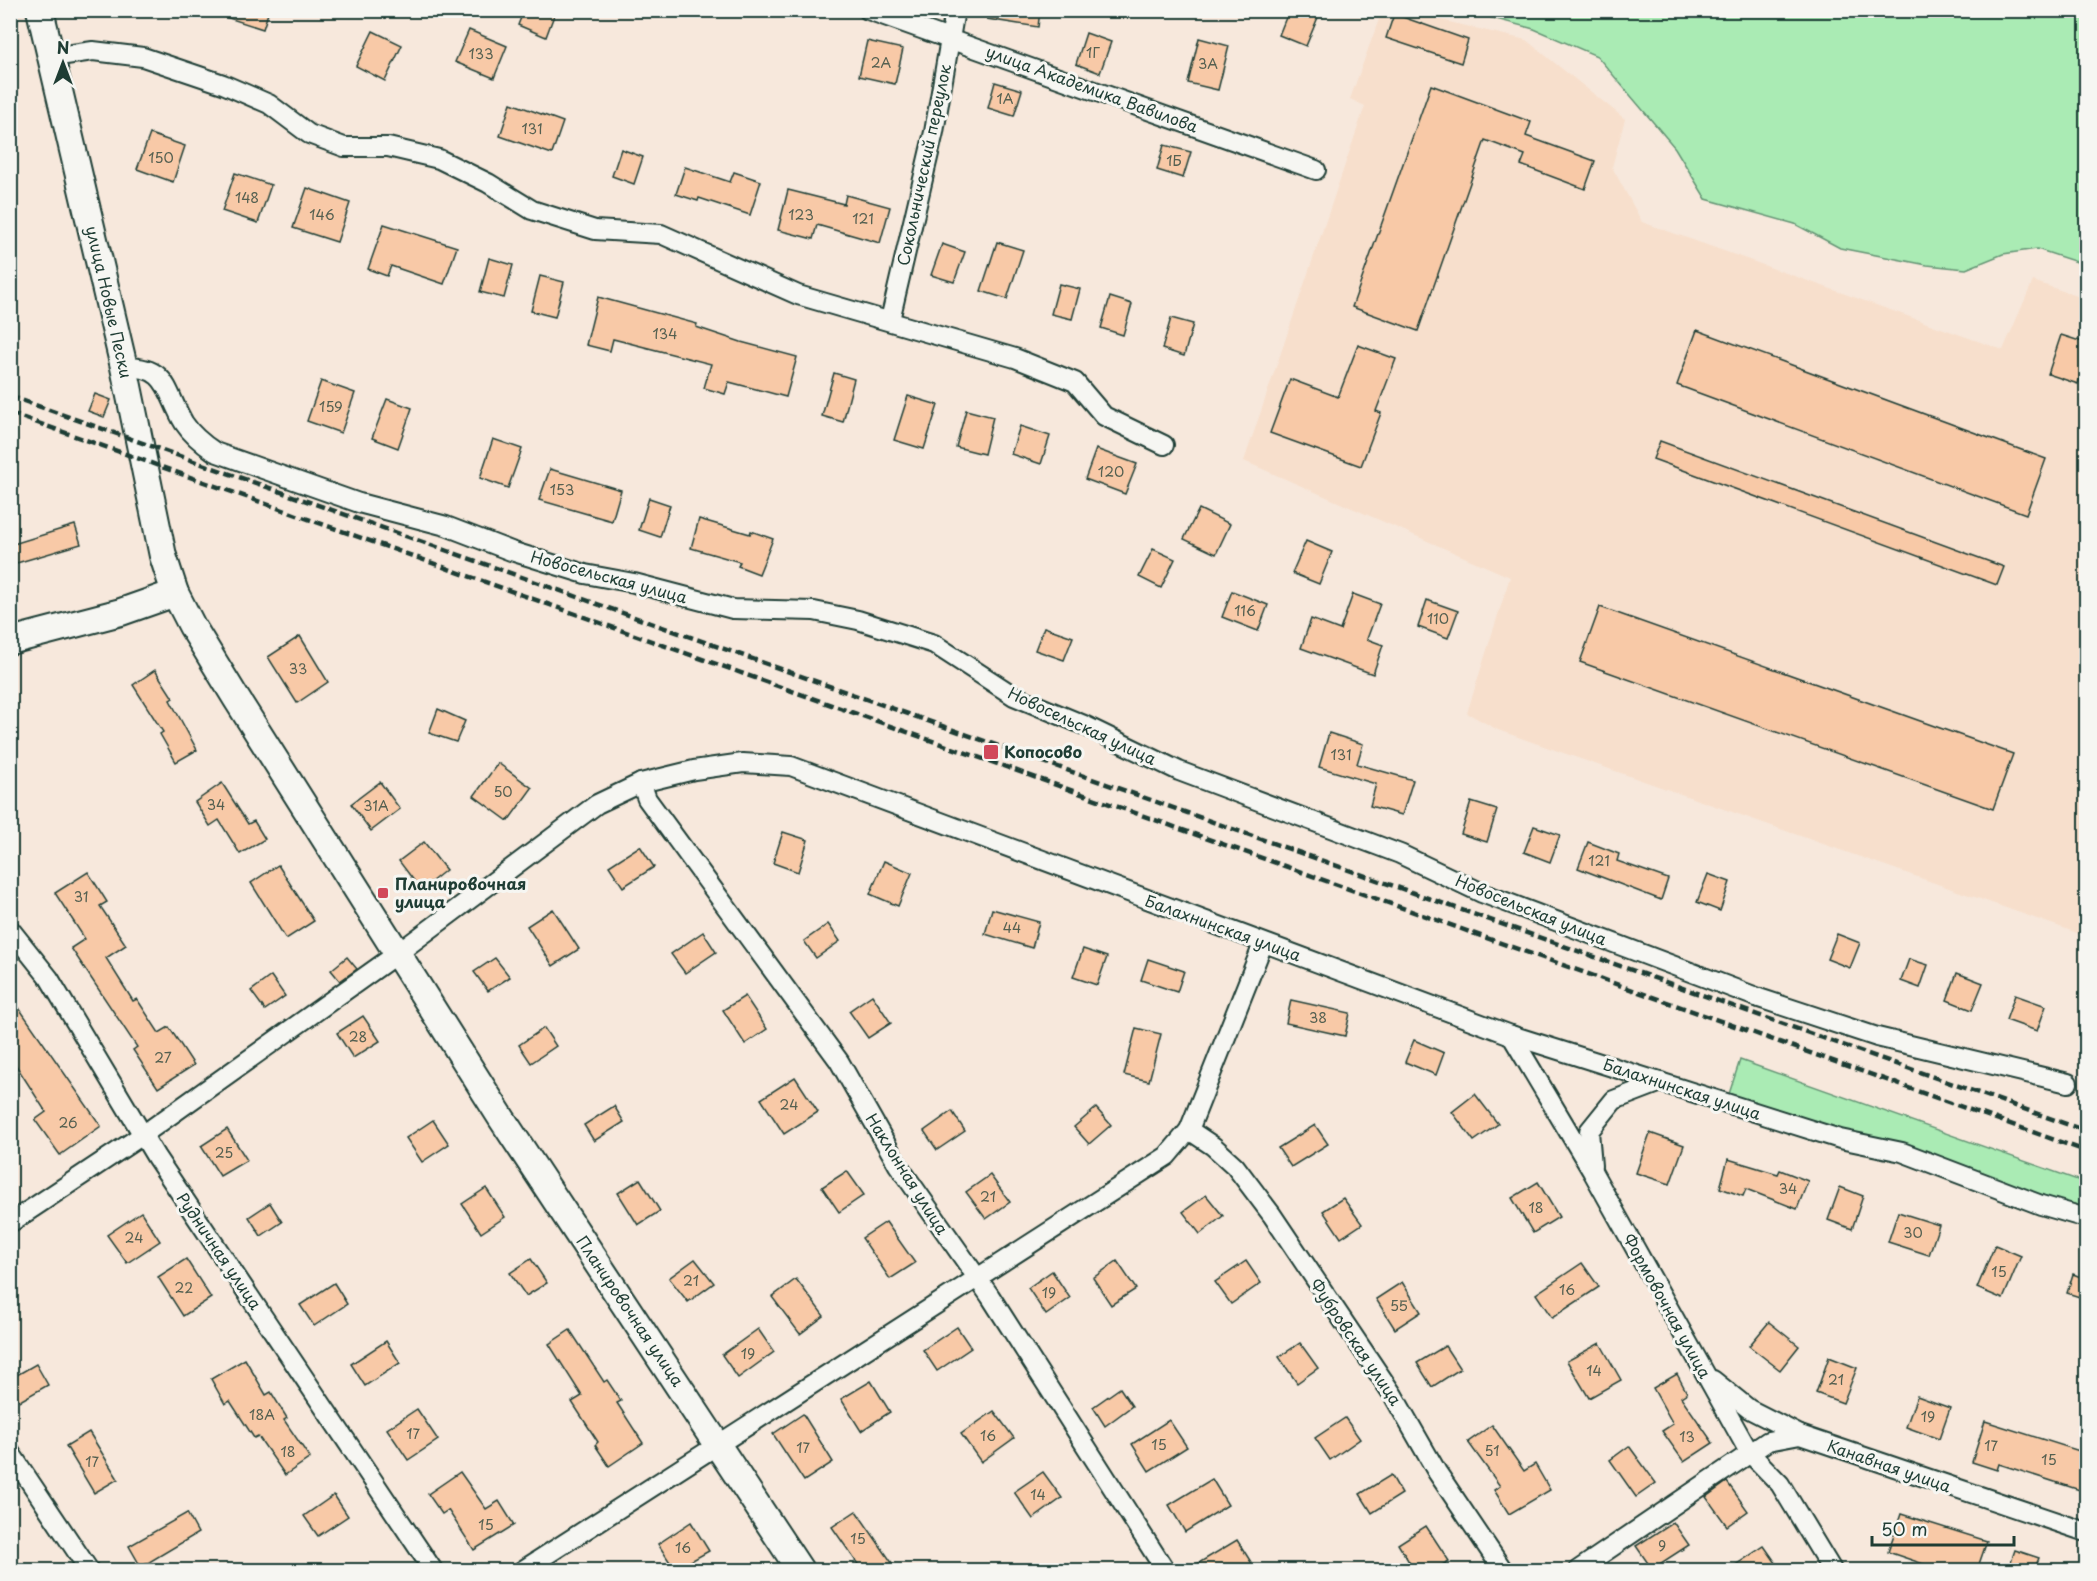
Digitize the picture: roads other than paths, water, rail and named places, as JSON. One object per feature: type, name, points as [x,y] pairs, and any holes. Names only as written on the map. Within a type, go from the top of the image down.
[{"type":"main road","name":"улица Новые Пески","points":[[40,10],[124,368],[163,556],[175,593]]},
{"type":"main road","points":[[10,641],[121,612],[175,593]]},
{"type":"main road","name":"Планировочная улица","points":[[175,593],[208,653],[502,1119],[800,1570]]},
{"type":"street","name":"улица Академика Вавилова","points":[[868,10],[1316,170]]},
{"type":"street","name":"Сокольнический переулок","points":[[890,320],[934,132],[955,10]]},
{"type":"street","points":[[52,57],[93,51],[143,57],[223,84],[269,104],[309,134],[344,147],[388,147],[440,159],[488,183],[532,210],[595,230],[661,234],[798,295],[1015,358],[1075,382],[1104,416],[1164,444]]},
{"type":"street","name":"Новосельская улица","points":[[124,368],[146,367],[160,378],[185,424],[197,439],[215,452],[359,503],[446,526],[511,551],[585,574],[634,583],[733,609],[814,611],[858,621],[934,644],[1014,696],[1084,725],[1179,771],[1400,855],[1482,893],[1760,998],[1877,1037],[2068,1083]]},
{"type":"street","name":"Балахнинская улица","points":[[10,1223],[144,1134],[398,953],[597,804],[642,783],[694,770],[743,763],[791,766],[1511,1035],[1840,1139],[1902,1152],[2041,1205],[2086,1218]]},
{"type":"street","name":"Наклонная улица","points":[[642,783],[647,799],[839,1061],[898,1165],[975,1277],[1165,1570]]},
{"type":"street","name":"Рудничная улица","points":[[10,929],[49,978],[163,1167],[433,1570]]},
{"type":"street","points":[[523,1570],[719,1446],[975,1277],[1167,1156],[1189,1130],[1263,944]]},
{"type":"street","name":"Формовочная улица","points":[[1511,1035],[1593,1171],[1749,1452],[1780,1484],[1832,1570]]},
{"type":"street","points":[[1593,1171],[1589,1131],[1614,1100],[1661,1082]]},
{"type":"street","name":"Фубровская улица","points":[[1189,1130],[1214,1146],[1235,1166],[1272,1215],[1393,1395],[1437,1472],[1503,1570]]},
{"type":"street","name":"Канавная улица","points":[[1705,1374],[1749,1409],[1800,1435],[2086,1532]]},
{"type":"street","points":[[1578,1570],[1749,1452],[1768,1441],[1800,1435]]},
{"type":"street","points":[[10,1452],[89,1570]]},
{"type":"railway","points":[[10,396],[2086,1131]]},
{"type":"railway","points":[[10,413],[2086,1151]]},
{"type":"place","name":"Копосово","points":[[991,752]]},
{"type":"place","name":"Планировочная улица","points":[[383,893]]}]
